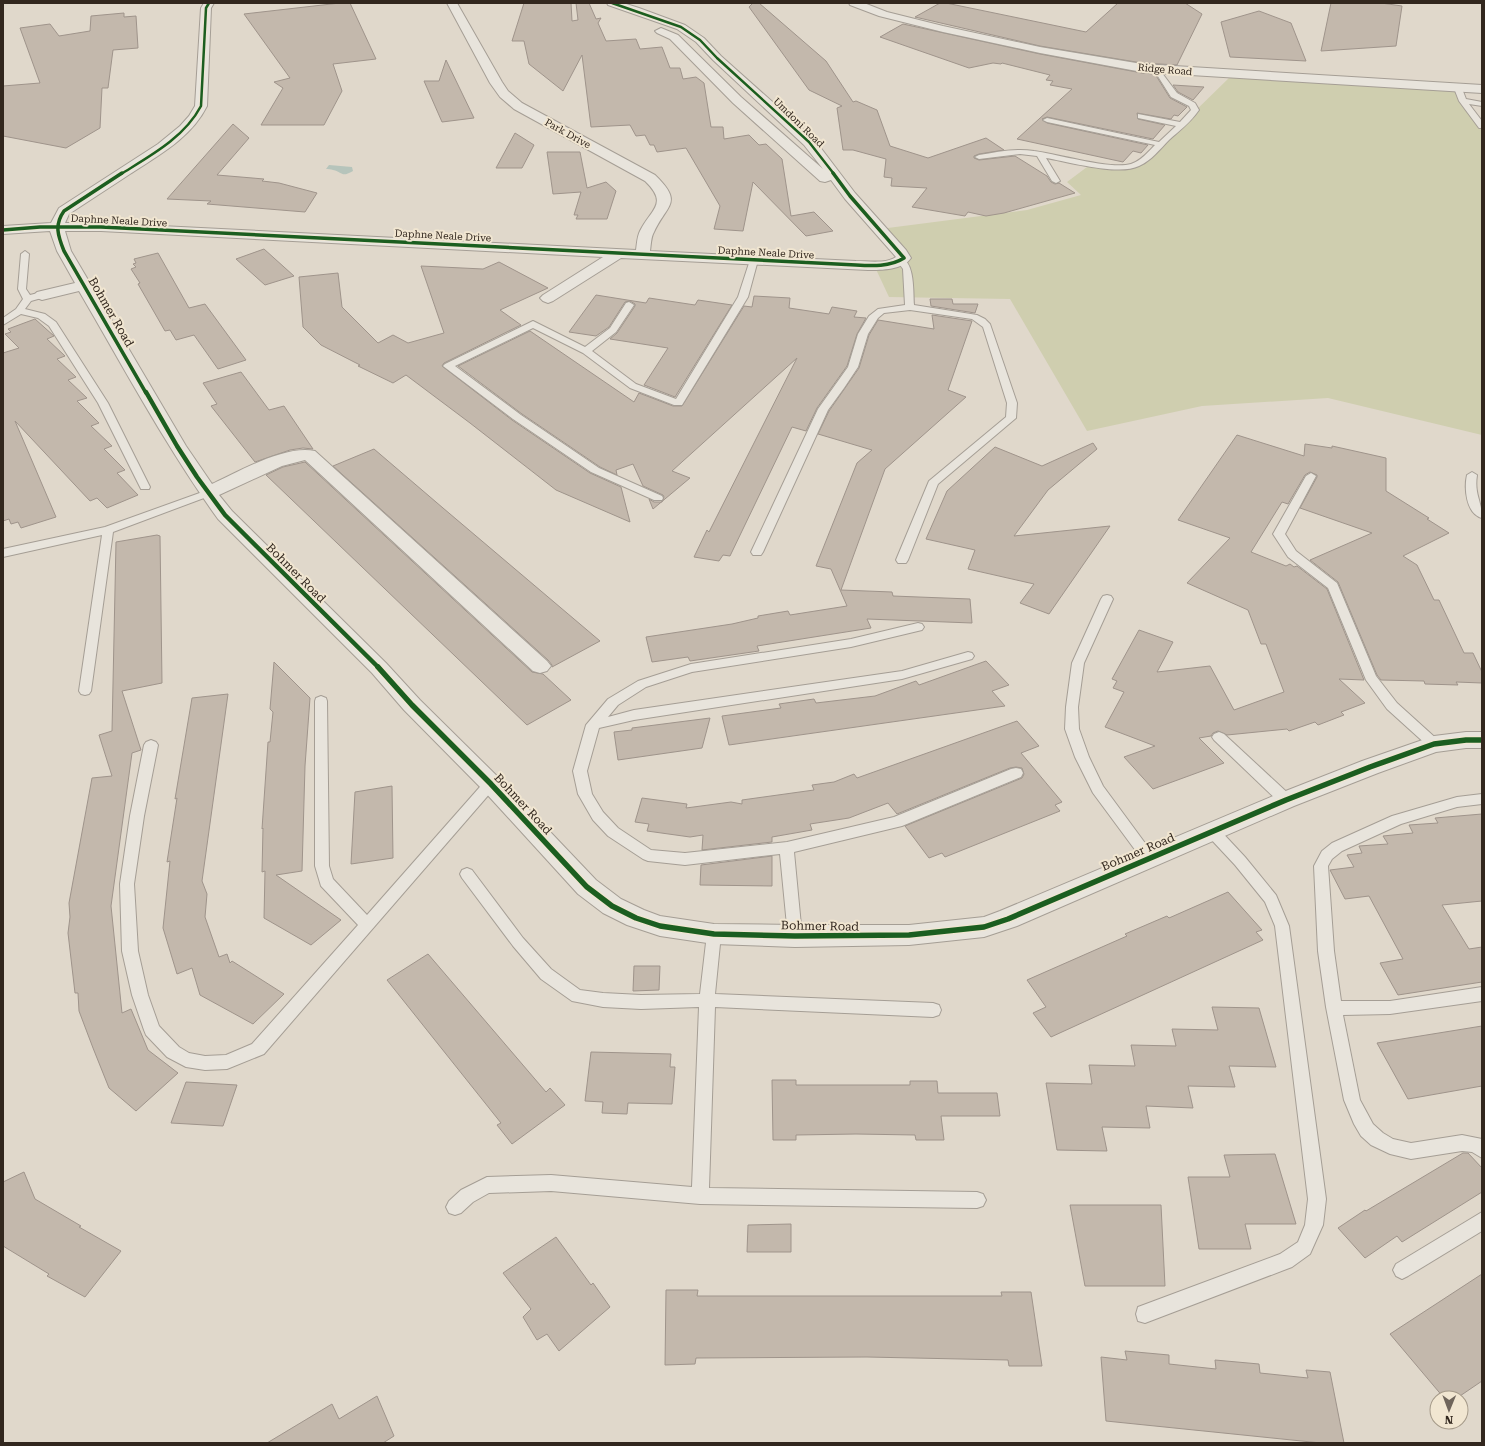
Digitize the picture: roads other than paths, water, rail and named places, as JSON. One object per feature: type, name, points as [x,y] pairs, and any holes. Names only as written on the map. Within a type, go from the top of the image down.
[{"type":"street","points":[[56,226],[59,216],[72,204],[178,135],[196,116],[201,106],[206,8],[209,3]]},
{"type":"street","name":"Park Drive","points":[[452,3],[496,83],[504,94],[518,106],[650,178],[658,185],[664,198],[663,207],[646,234],[642,254]]},
{"type":"street","name":"Umdoni Road","points":[[612,3],[622,15],[674,37],[758,119],[816,170],[850,196]]},
{"type":"street","name":"Umdoni Road","points":[[612,3],[675,25],[695,36],[809,142],[850,196],[901,253],[904,258],[902,261]]},
{"type":"street","name":"Ridge Road","points":[[854,3],[883,14],[943,29],[1040,50],[1157,70],[1482,89]]},
{"type":"street","name":"Daphne Neale Drive","points":[[3,230],[56,226],[101,227],[567,252],[642,254],[828,264],[872,265],[902,261]]},
{"type":"street","name":"Bohmer Road","points":[[56,226],[64,251],[177,446],[208,493],[225,515],[379,668],[412,705],[491,784],[587,887],[612,906],[636,918],[660,926],[714,934],[795,936],[909,935],[984,927],[1008,919],[1286,800],[1434,744],[1466,740],[1482,740]]},
{"type":"street","points":[[548,298],[619,253]]},
{"type":"street","points":[[35,297],[84,285]]},
{"type":"street","points":[[208,493],[286,459],[303,454],[309,455],[540,666]]},
{"type":"lane","points":[[979,157],[1020,152],[1040,154],[1110,167],[1136,166],[1182,125],[1195,110],[1192,105],[1174,95],[1157,70]]},
{"type":"lane","points":[[1458,88],[1463,101],[1482,126]]},
{"type":"lane","points":[[1463,101],[1482,104]]},
{"type":"lane","points":[[1141,116],[1182,125]]},
{"type":"lane","points":[[1047,120],[1160,144]]},
{"type":"lane","points":[[1040,154],[1056,181]]},
{"type":"lane","points":[[3,322],[35,297],[22,290],[24,254]]},
{"type":"lane","points":[[658,498],[594,470],[448,366],[534,324],[586,351],[633,386],[678,403],[743,297],[754,260]]},
{"type":"lane","points":[[902,261],[907,269],[910,307]]},
{"type":"lane","points":[[586,351],[613,330],[629,305]]},
{"type":"lane","points":[[757,552],[823,409],[841,386],[853,367],[864,334],[874,316],[881,311],[910,307],[974,317],[982,321],[987,326],[1012,403],[1011,418],[933,483],[902,560]]},
{"type":"lane","points":[[19,311],[35,313],[47,317],[53,324],[103,403],[146,487]]},
{"type":"lane","points":[[1472,475],[1469,487],[1473,502],[1482,515]]},
{"type":"lane","points":[[1310,476],[1279,534],[1292,554],[1333,586],[1370,677],[1392,706],[1434,744]]},
{"type":"lane","points":[[3,553],[108,530],[208,493]]},
{"type":"lane","points":[[86,691],[108,530]]},
{"type":"lane","points":[[1107,598],[1078,663],[1072,707],[1072,729],[1082,757],[1098,789],[1149,858]]},
{"type":"lane","points":[[918,627],[851,643],[691,668],[642,684],[613,702],[593,725],[580,771],[585,794],[598,816],[613,832],[648,855],[685,859],[787,848],[897,822],[1016,773]]},
{"type":"lane","points":[[593,725],[634,716],[902,675],[968,656]]},
{"type":"lane","points":[[321,701],[322,866],[326,882],[367,925]]},
{"type":"lane","points":[[1219,737],[1286,800]]},
{"type":"lane","points":[[151,745],[138,816],[128,884],[130,951],[140,995],[152,1030],[173,1052],[186,1060],[205,1063],[227,1062],[258,1049],[491,784]]},
{"type":"lane","points":[[1482,800],[1457,802],[1397,820],[1337,846],[1327,855],[1321,866],[1326,951],[1334,1008],[1352,1100],[1360,1119],[1367,1130],[1377,1139],[1390,1146],[1411,1151],[1462,1143],[1476,1145],[1482,1150]]},
{"type":"lane","points":[[1145,1314],[1286,1261],[1304,1248],[1314,1225],[1317,1199],[1282,926],[1271,899],[1240,861],[1212,831]]},
{"type":"lane","points":[[787,848],[795,936]]},
{"type":"lane","points":[[467,874],[518,942],[546,974],[577,996],[603,1000],[640,1002],[707,1000],[933,1010]]},
{"type":"lane","points":[[700,1196],[707,1000],[714,934]]},
{"type":"lane","points":[[1334,1008],[1369,1010],[1482,994]]},
{"type":"lane","points":[[455,1207],[467,1196],[487,1186],[551,1184],[700,1196],[977,1200]]},
{"type":"lane","points":[[1402,1270],[1482,1221]]}]
